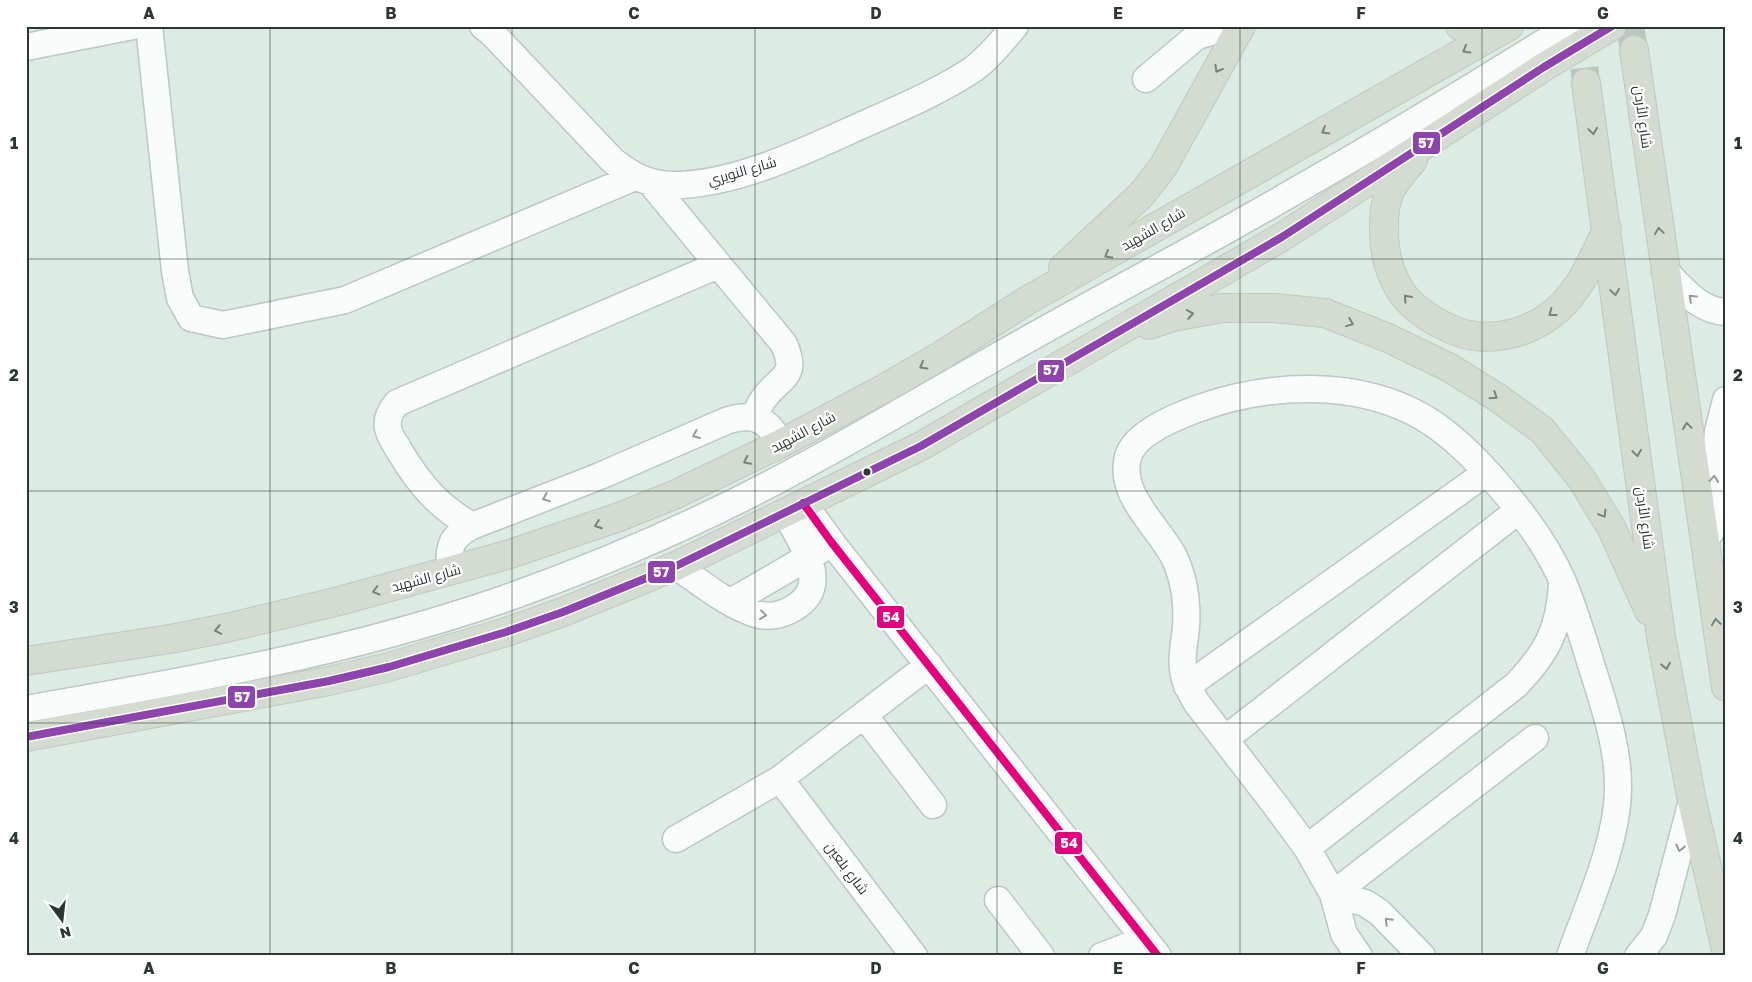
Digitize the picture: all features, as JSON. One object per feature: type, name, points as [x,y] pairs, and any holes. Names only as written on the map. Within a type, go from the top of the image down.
[{"type":"highway","points":[[1028,300],[1152,183],[1164,167],[1241,26]]},
{"type":"highway","points":[[1460,26],[1472,26]]},
{"type":"highway","name":"شارع الشهيد","points":[[26,661],[226,628],[339,601],[545,543],[674,495],[780,444],[942,355],[1028,300],[1509,26]]},
{"type":"highway","points":[[26,737],[330,681],[388,667],[506,632],[563,612],[676,566],[921,446],[1282,237],[1544,67],[1612,26]]},
{"type":"highway","name":"شارع الأردن","points":[[1634,50],[1726,687]]},
{"type":"highway","name":"شارع الأردن","points":[[1586,83],[1661,637],[1692,801],[1726,950]]},
{"type":"highway","points":[[1471,114],[1427,145],[1404,170],[1391,188],[1384,212],[1384,240],[1388,266],[1400,291],[1418,310],[1461,333],[1480,336],[1507,335],[1535,326],[1557,310],[1569,298],[1587,271],[1607,229]]},
{"type":"highway","points":[[1078,354],[1129,332],[1173,317],[1222,308],[1274,308],[1325,313],[1388,338],[1450,368],[1498,398],[1542,430],[1581,478],[1612,529],[1661,637]]},
{"type":"street","points":[[26,47],[133,26]]},
{"type":"street","points":[[150,26],[175,270],[180,298],[191,318],[223,325],[345,300],[642,179],[780,339],[788,355],[790,368],[784,378],[766,395],[758,406],[754,418]]},
{"type":"street","name":"شارع النويري","points":[[490,29],[613,161],[642,179],[670,185],[694,184],[724,179],[772,164],[922,98],[974,69],[1015,26]]},
{"type":"street","points":[[1146,80],[1197,36],[1232,26]]},
{"type":"street","points":[[26,698],[204,668],[359,631],[507,584],[570,561],[658,524],[810,450],[1079,300],[1356,142],[1550,26]]},
{"type":"street","points":[[26,709],[278,663],[353,644],[499,601],[638,548],[797,470],[1015,346],[1267,207],[1454,99],[1570,26]]},
{"type":"street","points":[[472,526],[438,502],[424,488],[412,471],[388,428],[388,418],[391,410],[397,403],[718,265]]},
{"type":"street","points":[[1665,271],[1697,303],[1720,312],[1726,312]]},
{"type":"street","points":[[1359,956],[1344,934],[1333,894],[1307,848],[1196,702],[1187,686],[1183,669],[1182,651],[1186,627],[1186,603],[1182,580],[1174,557],[1135,498],[1128,484],[1126,469],[1128,454],[1136,441],[1174,418],[1217,402],[1261,392],[1307,389],[1349,392],[1388,402],[1425,419],[1458,443],[1487,472],[1519,510],[1543,544],[1562,580],[1580,625],[1610,725],[1617,757],[1618,790],[1615,823],[1570,956]]},
{"type":"street","points":[[1707,562],[1721,450],[1718,432],[1726,400]]},
{"type":"street","points":[[450,571],[449,552],[453,541],[461,531],[600,476],[726,421],[739,417],[754,418],[765,423],[775,432],[780,444]]},
{"type":"street","points":[[1187,686],[1487,472]]},
{"type":"street","points":[[794,508],[832,543],[1151,948],[1102,956]]},
{"type":"street","points":[[676,566],[747,611],[765,616],[784,614],[800,604],[812,590],[813,574],[794,508]]},
{"type":"street","points":[[1225,739],[1519,510]]},
{"type":"street","points":[[731,602],[832,543]]},
{"type":"street","points":[[1307,848],[1516,684],[1533,668],[1546,648],[1556,627],[1561,604],[1562,580]]},
{"type":"street","points":[[676,839],[780,779],[930,665]]},
{"type":"street","points":[[864,715],[933,805]]},
{"type":"street","points":[[1333,894],[1535,738]]},
{"type":"street","name":"شارع بلعين","points":[[780,779],[914,956]]},
{"type":"street","points":[[1638,956],[1654,936],[1662,915],[1692,801]]},
{"type":"street","points":[[1333,894],[1365,903],[1379,912],[1422,956]]},
{"type":"street","points":[[998,900],[1041,956]]},
{"type":"tunnel","points":[[1580,26],[1586,83]]},
{"type":"tunnel","points":[[1630,26],[1634,50]]},
{"type":"transit line","name":"57","points":[[26,737],[329,681],[389,667],[506,632],[563,612],[676,566],[921,446],[1282,237],[1544,67],[1612,26]]},
{"type":"transit line","name":"54","points":[[803,503],[832,543],[1158,956]]}]
